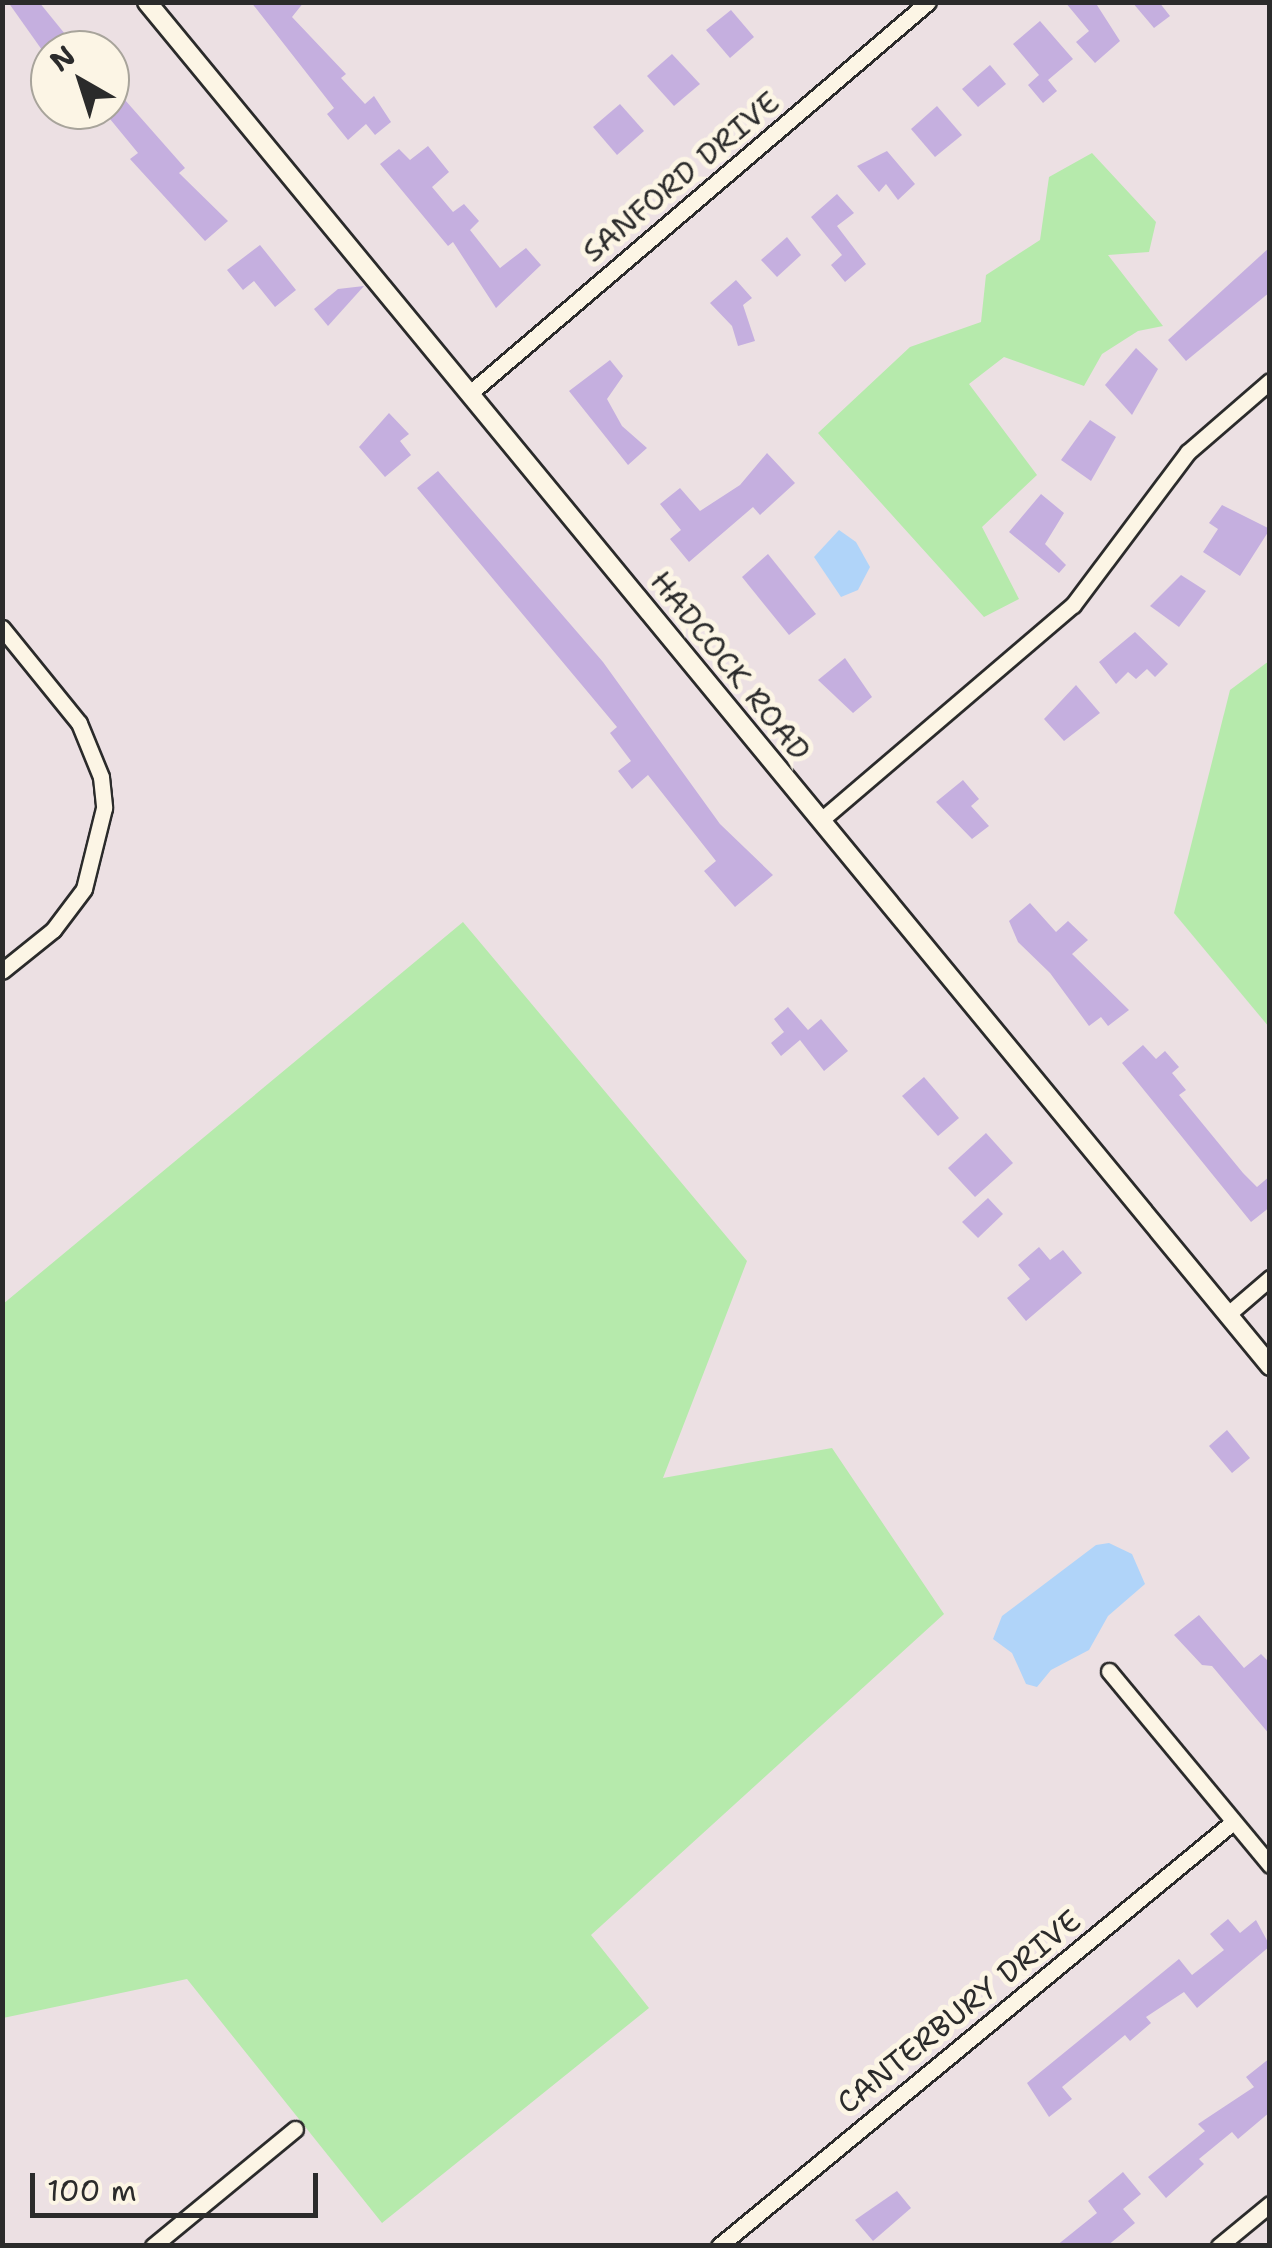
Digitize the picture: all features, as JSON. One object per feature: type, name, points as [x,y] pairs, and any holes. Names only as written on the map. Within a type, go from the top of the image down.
[{"type":"street","name":"HADCOCK ROAD","points":[[147,2],[1270,1366]]},
{"type":"street","name":"SANFORD DRIVE","points":[[470,393],[928,2]]},
{"type":"street","points":[[822,820],[1074,605],[1188,452],[1270,381]]},
{"type":"street","points":[[2,628],[80,723],[92,749],[104,808],[84,888],[53,930],[2,970]]},
{"type":"street","points":[[1227,1314],[1270,1278]]},
{"type":"street","points":[[1109,1672],[1270,1865]]},
{"type":"street","name":"CANTERBURY DRIVE","points":[[719,2246],[1234,1822]]},
{"type":"street","points":[[153,2246],[296,2129]]},
{"type":"street","points":[[1219,2246],[1270,2204]]},
{"type":"green space","points":[[1092,153],[1156,222],[1149,252],[1108,255],[1163,326],[1138,331],[1102,354],[1084,386],[1004,357],[969,384],[1037,475],[982,527],[1019,599],[984,617],[818,433],[910,347],[981,322],[986,275],[1040,240],[1049,177]]},
{"type":"green space","points":[[1269,661],[1269,1027],[1174,913],[1230,690]]},
{"type":"green space","points":[[463,922],[747,1261],[663,1478],[832,1448],[944,1614],[591,1935],[649,2008],[382,2223],[187,1979],[3,2018],[3,1304]]},
{"type":"water","points":[[839,530],[856,542],[870,567],[858,590],[841,597],[814,557]]},
{"type":"water","points":[[1109,1543],[1132,1554],[1145,1584],[1108,1616],[1089,1650],[1051,1670],[1037,1687],[1026,1684],[1012,1653],[993,1639],[1002,1616],[1096,1545]]},
{"type":"building","points":[[8,2],[39,2],[62,30],[30,30],[30,33]]},
{"type":"building","points":[[251,2],[304,2],[292,17],[346,74],[341,78],[365,104],[374,96],[391,122],[375,135],[366,124],[348,140],[327,114],[334,108]]},
{"type":"building","points":[[1065,2],[1095,2],[1120,41],[1095,63],[1076,42],[1089,31]]},
{"type":"building","points":[[1132,2],[1159,2],[1170,16],[1154,28]]},
{"type":"building","points":[[731,10],[754,37],[730,58],[706,30]]},
{"type":"building","points":[[1040,21],[1073,59],[1048,80],[1057,91],[1043,103],[1028,85],[1039,75],[1013,44]]},
{"type":"building","points":[[672,54],[700,84],[674,106],[647,76]]},
{"type":"building","points":[[990,65],[1006,84],[978,107],[962,89]]},
{"type":"building","points":[[620,104],[644,131],[617,155],[593,127]]},
{"type":"building","points":[[130,106],[185,168],[179,173],[228,221],[205,241],[130,159],[138,153],[119,130],[130,130]]},
{"type":"building","points":[[937,106],[962,135],[935,157],[911,129]]},
{"type":"building","points":[[428,146],[449,172],[432,187],[453,212],[464,204],[479,221],[470,230],[500,268],[526,248],[541,265],[496,308],[453,242],[448,246],[380,164],[399,149],[410,160]]},
{"type":"building","points":[[887,151],[915,184],[898,200],[886,184],[879,192],[857,166]]},
{"type":"building","points":[[837,194],[854,213],[837,226],[866,264],[845,282],[831,265],[842,255],[811,217]]},
{"type":"building","points":[[787,237],[801,255],[777,277],[761,260]]},
{"type":"building","points":[[260,245],[296,290],[275,307],[254,281],[243,290],[227,270]]},
{"type":"building","points":[[1270,247],[1270,292],[1186,361],[1168,340]]},
{"type":"building","points":[[736,280],[752,298],[743,305],[755,341],[738,346],[732,326],[710,303]]},
{"type":"building","points":[[364,286],[328,326],[314,309],[338,289]]},
{"type":"building","points":[[1136,348],[1158,369],[1132,415],[1105,385]]},
{"type":"building","points":[[610,360],[623,376],[607,399],[622,426],[647,448],[628,465],[569,391]]},
{"type":"building","points":[[389,413],[409,434],[400,441],[411,455],[385,477],[359,447]]},
{"type":"building","points":[[1090,420],[1116,437],[1091,481],[1061,460]]},
{"type":"building","points":[[767,453],[795,483],[760,515],[753,507],[689,562],[670,539],[681,530],[660,504],[680,488],[700,511],[740,485]]},
{"type":"building","points":[[438,471],[603,662],[720,824],[773,875],[735,907],[704,871],[716,861],[648,775],[632,789],[618,771],[631,761],[610,733],[617,727],[417,488]]},
{"type":"building","points":[[1041,494],[1064,513],[1045,544],[1066,565],[1059,573],[1009,532]]},
{"type":"building","points":[[1222,505],[1270,529],[1240,576],[1203,552],[1218,529],[1209,523]]},
{"type":"building","points":[[768,554],[816,614],[789,635],[742,577]]},
{"type":"building","points":[[1181,575],[1206,591],[1179,627],[1150,606]]},
{"type":"building","points":[[1135,632],[1168,664],[1155,677],[1147,669],[1136,679],[1128,672],[1116,684],[1099,662]]},
{"type":"building","points":[[845,658],[872,697],[853,713],[818,680]]},
{"type":"building","points":[[1076,685],[1100,713],[1064,741],[1044,719]]},
{"type":"building","points":[[963,780],[979,799],[971,806],[989,826],[972,839],[936,802]]},
{"type":"building","points":[[1030,903],[1056,932],[1068,921],[1088,940],[1072,954],[1129,1010],[1108,1026],[1101,1017],[1089,1026],[1050,973],[1018,942],[1009,921]]},
{"type":"building","points":[[788,1007],[808,1030],[821,1019],[848,1051],[824,1071],[800,1040],[781,1056],[771,1043],[784,1032],[774,1019]]},
{"type":"building","points":[[1143,1045],[1156,1059],[1165,1051],[1179,1067],[1172,1073],[1186,1090],[1179,1095],[1243,1173],[1257,1187],[1270,1176],[1270,1207],[1251,1222],[1122,1063]]},
{"type":"building","points":[[924,1077],[959,1118],[938,1136],[902,1096]]},
{"type":"building","points":[[986,1133],[1013,1163],[975,1197],[948,1168]]},
{"type":"building","points":[[988,1198],[1003,1214],[978,1238],[962,1222]]},
{"type":"building","points":[[1039,1247],[1050,1260],[1063,1250],[1082,1273],[1026,1321],[1007,1298],[1030,1279],[1018,1265]]},
{"type":"building","points":[[1227,1430],[1250,1458],[1232,1473],[1209,1446]]},
{"type":"building","points":[[1199,1615],[1244,1668],[1261,1654],[1270,1663],[1270,1735],[1212,1666],[1202,1665],[1174,1635]]},
{"type":"building","points":[[1228,1919],[1240,1933],[1256,1920],[1270,1946],[1197,2008],[1184,1992],[1146,2017],[1151,2023],[1130,2041],[1125,2035],[1062,2087],[1072,2099],[1049,2117],[1027,2083],[1179,1959],[1192,1975],[1224,1950],[1210,1934]]},
{"type":"building","points":[[1270,2058],[1270,2112],[1238,2139],[1232,2132],[1199,2159],[1204,2164],[1166,2198],[1148,2177],[1205,2131],[1198,2124],[1254,2087],[1246,2077]]},
{"type":"building","points":[[1123,2172],[1141,2194],[1123,2209],[1135,2223],[1107,2246],[1056,2246],[1097,2213],[1088,2201]]},
{"type":"building","points":[[897,2191],[911,2208],[873,2241],[855,2220]]}]
